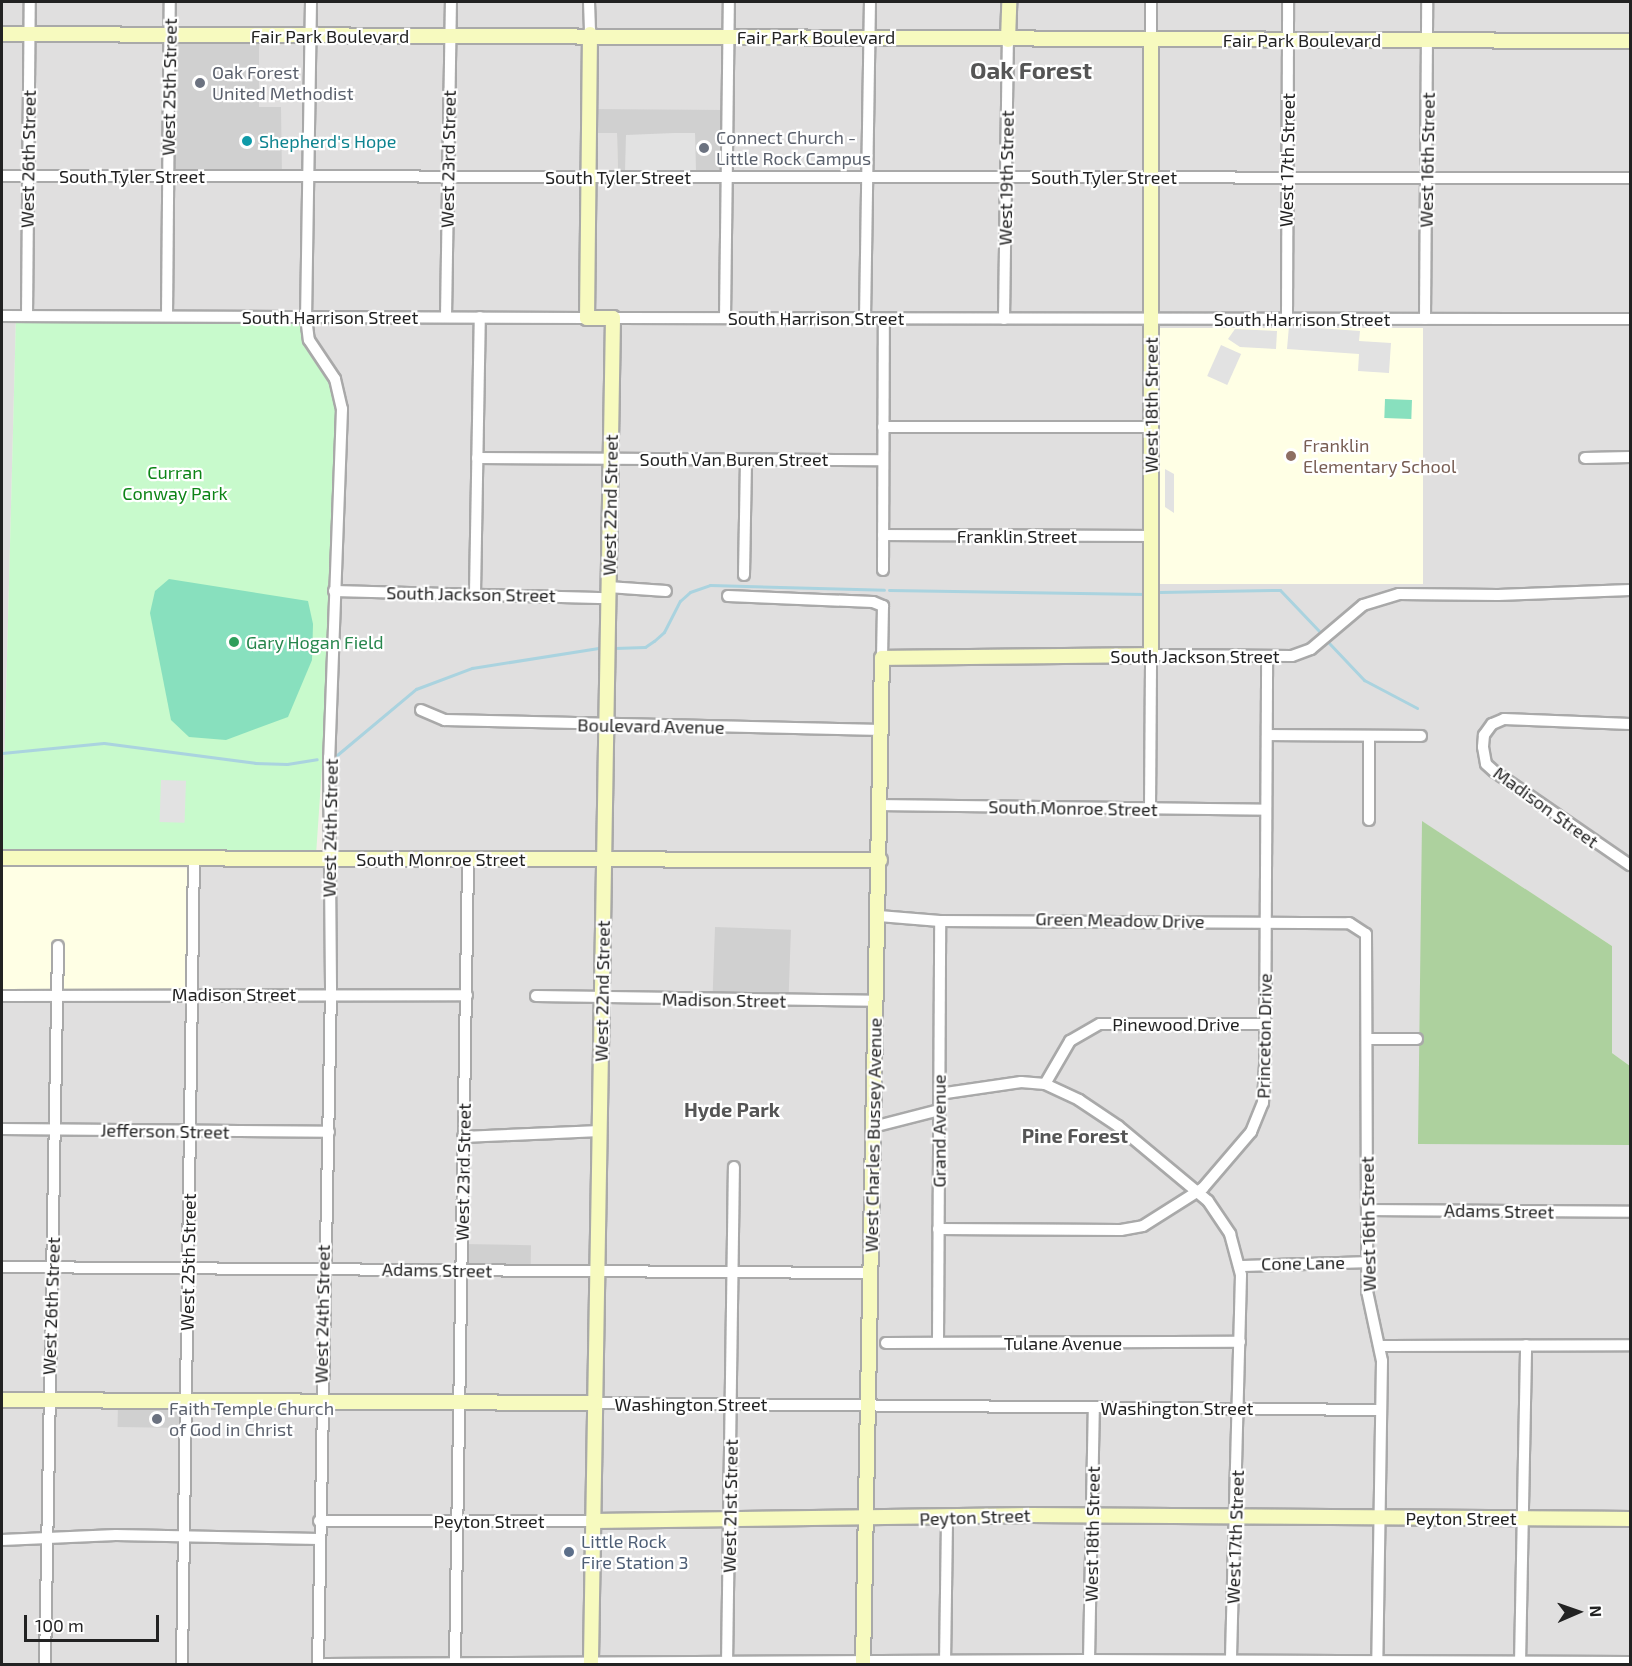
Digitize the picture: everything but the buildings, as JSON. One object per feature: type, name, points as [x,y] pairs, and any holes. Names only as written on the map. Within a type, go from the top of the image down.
[{"type":"street","name":"West 26th Street","points":[[27,316],[30,2]]},
{"type":"street","name":"West 25th Street","points":[[167,316],[170,2]]},
{"type":"street","name":"West 24th Street","points":[[311,2],[306,317],[315,354],[334,379],[341,396],[328,859],[329,1132],[323,1267],[318,1665]]},
{"type":"street","name":"West 23rd Street","points":[[446,317],[451,2]]},
{"type":"street","points":[[587,318],[589,2]]},
{"type":"street","points":[[725,318],[729,2]]},
{"type":"street","points":[[865,319],[870,2]]},
{"type":"street","name":"West 19th Street","points":[[1004,319],[1009,2]]},
{"type":"street","name":"West 18th Street","points":[[1150,808],[1151,2]]},
{"type":"street","name":"West 17th Street","points":[[1287,318],[1288,2]]},
{"type":"street","name":"West 16th Street","points":[[1425,319],[1428,177],[1427,2]]},
{"type":"street","name":"Fair Park Boulevard","points":[[2,34],[169,36],[590,34],[1008,40],[1630,41]]},
{"type":"street","name":"South Tyler Street","points":[[2,176],[1630,177]]},
{"type":"street","name":"South Harrison Street","points":[[2,315],[865,319],[1630,319]]},
{"type":"street","points":[[475,593],[480,317]]},
{"type":"street","name":"West 22nd Street","points":[[591,1664],[613,318]]},
{"type":"street","points":[[883,570],[884,319]]},
{"type":"street","points":[[884,428],[1151,427]]},
{"type":"street","points":[[1585,458],[1630,457]]},
{"type":"street","name":"South Van Buren Street","points":[[477,458],[883,460]]},
{"type":"street","points":[[744,575],[746,459]]},
{"type":"street","name":"Franklin Street","points":[[883,535],[1151,536]]},
{"type":"street","name":"South Jackson Street","points":[[882,658],[1151,655],[1267,659],[1302,654],[1325,638],[1363,605],[1399,594],[1498,595],[1630,590]]},
{"type":"street","name":"South Jackson Street","points":[[334,591],[475,593],[666,591]]},
{"type":"street","name":"West Charles Bussey Avenue","points":[[728,597],[852,598],[883,606],[868,1520],[863,1664]]},
{"type":"street","name":"Princeton Drive","points":[[938,1229],[1135,1228],[1197,1192],[1244,1143],[1257,1121],[1263,1098],[1267,659]]},
{"type":"street","name":"Boulevard Avenue","points":[[421,710],[445,720],[882,730]]},
{"type":"street","name":"Madison Street","points":[[1630,724],[1504,719],[1492,724],[1484,735],[1486,764],[1630,865]]},
{"type":"street","points":[[1268,735],[1421,736]]},
{"type":"street","points":[[1369,736],[1369,820]]},
{"type":"street","name":"South Monroe Street","points":[[881,805],[1266,810]]},
{"type":"street","name":"South Monroe Street","points":[[2,858],[880,860]]},
{"type":"street","name":"West 25th Street","points":[[182,1665],[192,1130],[194,859]]},
{"type":"street","name":"West 23rd Street","points":[[455,1664],[468,860]]},
{"type":"street","name":"Green Meadow Drive","points":[[879,916],[940,921],[1349,923],[1360,927]]},
{"type":"street","name":"Grand Avenue","points":[[938,1342],[940,921]]},
{"type":"street","name":"West 16th Street","points":[[1360,927],[1368,940],[1367,1291],[1382,1346],[1377,1663]]},
{"type":"street","name":"West 26th Street","points":[[45,1665],[58,946]]},
{"type":"street","name":"Madison Street","points":[[2,996],[194,993],[467,995]]},
{"type":"street","name":"Madison Street","points":[[536,996],[875,1001]]},
{"type":"street","name":"Pinewood Drive","points":[[1045,1084],[1070,1041],[1100,1024],[1264,1024]]},
{"type":"street","points":[[1367,1039],[1417,1039]]},
{"type":"street","points":[[939,1094],[995,1084],[1045,1084]]},
{"type":"street","name":"West 17th Street","points":[[1045,1084],[1100,1112],[1197,1192],[1225,1224],[1240,1266],[1231,1663]]},
{"type":"street","points":[[873,1127],[939,1110]]},
{"type":"street","name":"Jefferson Street","points":[[2,1130],[329,1132]]},
{"type":"street","points":[[464,1137],[600,1131]]},
{"type":"street","name":"West 21st Street","points":[[727,1664],[734,1167]]},
{"type":"street","name":"Adams Street","points":[[1367,1210],[1630,1212]]},
{"type":"street","name":"Cone Lane","points":[[1240,1266],[1366,1262]]},
{"type":"street","name":"Adams Street","points":[[2,1267],[323,1267],[733,1274],[872,1273]]},
{"type":"street","name":"Tulane Avenue","points":[[886,1343],[1240,1342]]},
{"type":"street","points":[[1520,1663],[1526,1345]]},
{"type":"street","points":[[1382,1346],[1630,1345]]},
{"type":"street","name":"Washington Street","points":[[2,1400],[1381,1410]]},
{"type":"street","name":"West 18th Street","points":[[1086,1662],[1093,1515],[1094,1408]]},
{"type":"street","name":"Peyton Street","points":[[319,1521],[730,1522],[1093,1515],[1630,1519]]},
{"type":"street","points":[[945,1663],[947,1517]]},
{"type":"street","points":[[2,1540],[37,1540],[46,1536],[319,1539]]},
{"type":"street","points":[[325,1665],[1630,1662]]},
{"type":"shaded area","points":[[2,2],[1630,2],[1630,1066],[1612,1053],[1612,946],[1423,822],[1630,1145],[1630,1664],[2,1664],[2,996],[194,993],[194,859],[328,858],[334,591],[16,316],[2,850]],"holes":[[[259,35],[259,107],[169,37]],[[617,133],[727,177],[618,177]]]},
{"type":"shaded area","points":[[259,35],[259,107],[281,107],[282,176],[168,176],[169,36]]},
{"type":"shaded area","name":"Connect Church - Little Rock Campus","points":[[589,109],[728,110],[727,177],[618,177],[617,133],[589,133]]},
{"type":"shaded area","points":[[695,133],[696,171],[625,172],[626,135]]},
{"type":"shaded area","points":[[1289,326],[1360,331],[1359,341],[1391,343],[1389,373],[1358,371],[1359,354],[1287,349]]},
{"type":"shaded area","name":"Franklin Elementary School","points":[[1159,328],[1423,328],[1423,584],[1159,584]]},
{"type":"shaded area","points":[[1235,329],[1277,331],[1276,349],[1240,347],[1228,339]]},
{"type":"shaded area","points":[[1221,345],[1241,354],[1227,385],[1207,376]]},
{"type":"shaded area","points":[[1165,469],[1174,474],[1174,513],[1165,507]]},
{"type":"shaded area","points":[[161,780],[186,781],[185,823],[160,822]]},
{"type":"shaded area","points":[[2,865],[188,868],[186,995],[2,992]]},
{"type":"shaded area","points":[[715,927],[791,930],[788,1003],[712,1000]]},
{"type":"shaded area","points":[[462,1244],[531,1245],[531,1272],[462,1271]]},
{"type":"shaded area","points":[[118,1401],[182,1402],[182,1428],[118,1427]]},
{"type":"green space","name":"Curran Conway Park","points":[[16,316],[306,317],[309,340],[338,387],[334,591],[316,855],[2,849]]},
{"type":"green space","points":[[1385,399],[1412,400],[1411,419],[1384,418]]},
{"type":"green space","name":"Gary Hogan Field","points":[[169,579],[308,601],[313,624],[312,660],[288,717],[226,740],[189,737],[171,720],[150,613],[155,591]]},
{"type":"green space","points":[[1422,821],[1612,946],[1612,1053],[1630,1066],[1630,1145],[1418,1144]]},
{"type":"waterway","points":[[615,648],[645,647],[664,632],[680,601],[690,592],[710,585],[884,590]]},
{"type":"waterway","points":[[889,590],[1145,594]]},
{"type":"waterway","points":[[1160,592],[1280,590],[1319,631]]},
{"type":"waterway","points":[[1329,643],[1364,680],[1417,708]]},
{"type":"waterway","points":[[337,755],[416,689],[472,668],[598,648]]},
{"type":"waterway","points":[[2,753],[104,743],[255,763],[287,764],[317,759]]},
{"type":"place","name":"Oak Forest United Methodist","points":[[200,83]]},
{"type":"place","name":"Shepherd's Hope","points":[[247,141]]},
{"type":"place","name":"Connect Church - Little Rock Campus","points":[[704,148]]},
{"type":"place","name":"Franklin Elementary School","points":[[1291,456]]},
{"type":"place","name":"Gary Hogan Field","points":[[234,642]]},
{"type":"place","name":"Faith Temple Church of God in Christ","points":[[157,1419]]},
{"type":"place","name":"Little Rock Fire Station 3","points":[[569,1552]]},
{"type":"district","name":"Oak Forest","points":[[1031,70]]},
{"type":"district","name":"Hyde Park","points":[[732,1109]]},
{"type":"district","name":"Pine Forest","points":[[1075,1135]]}]
